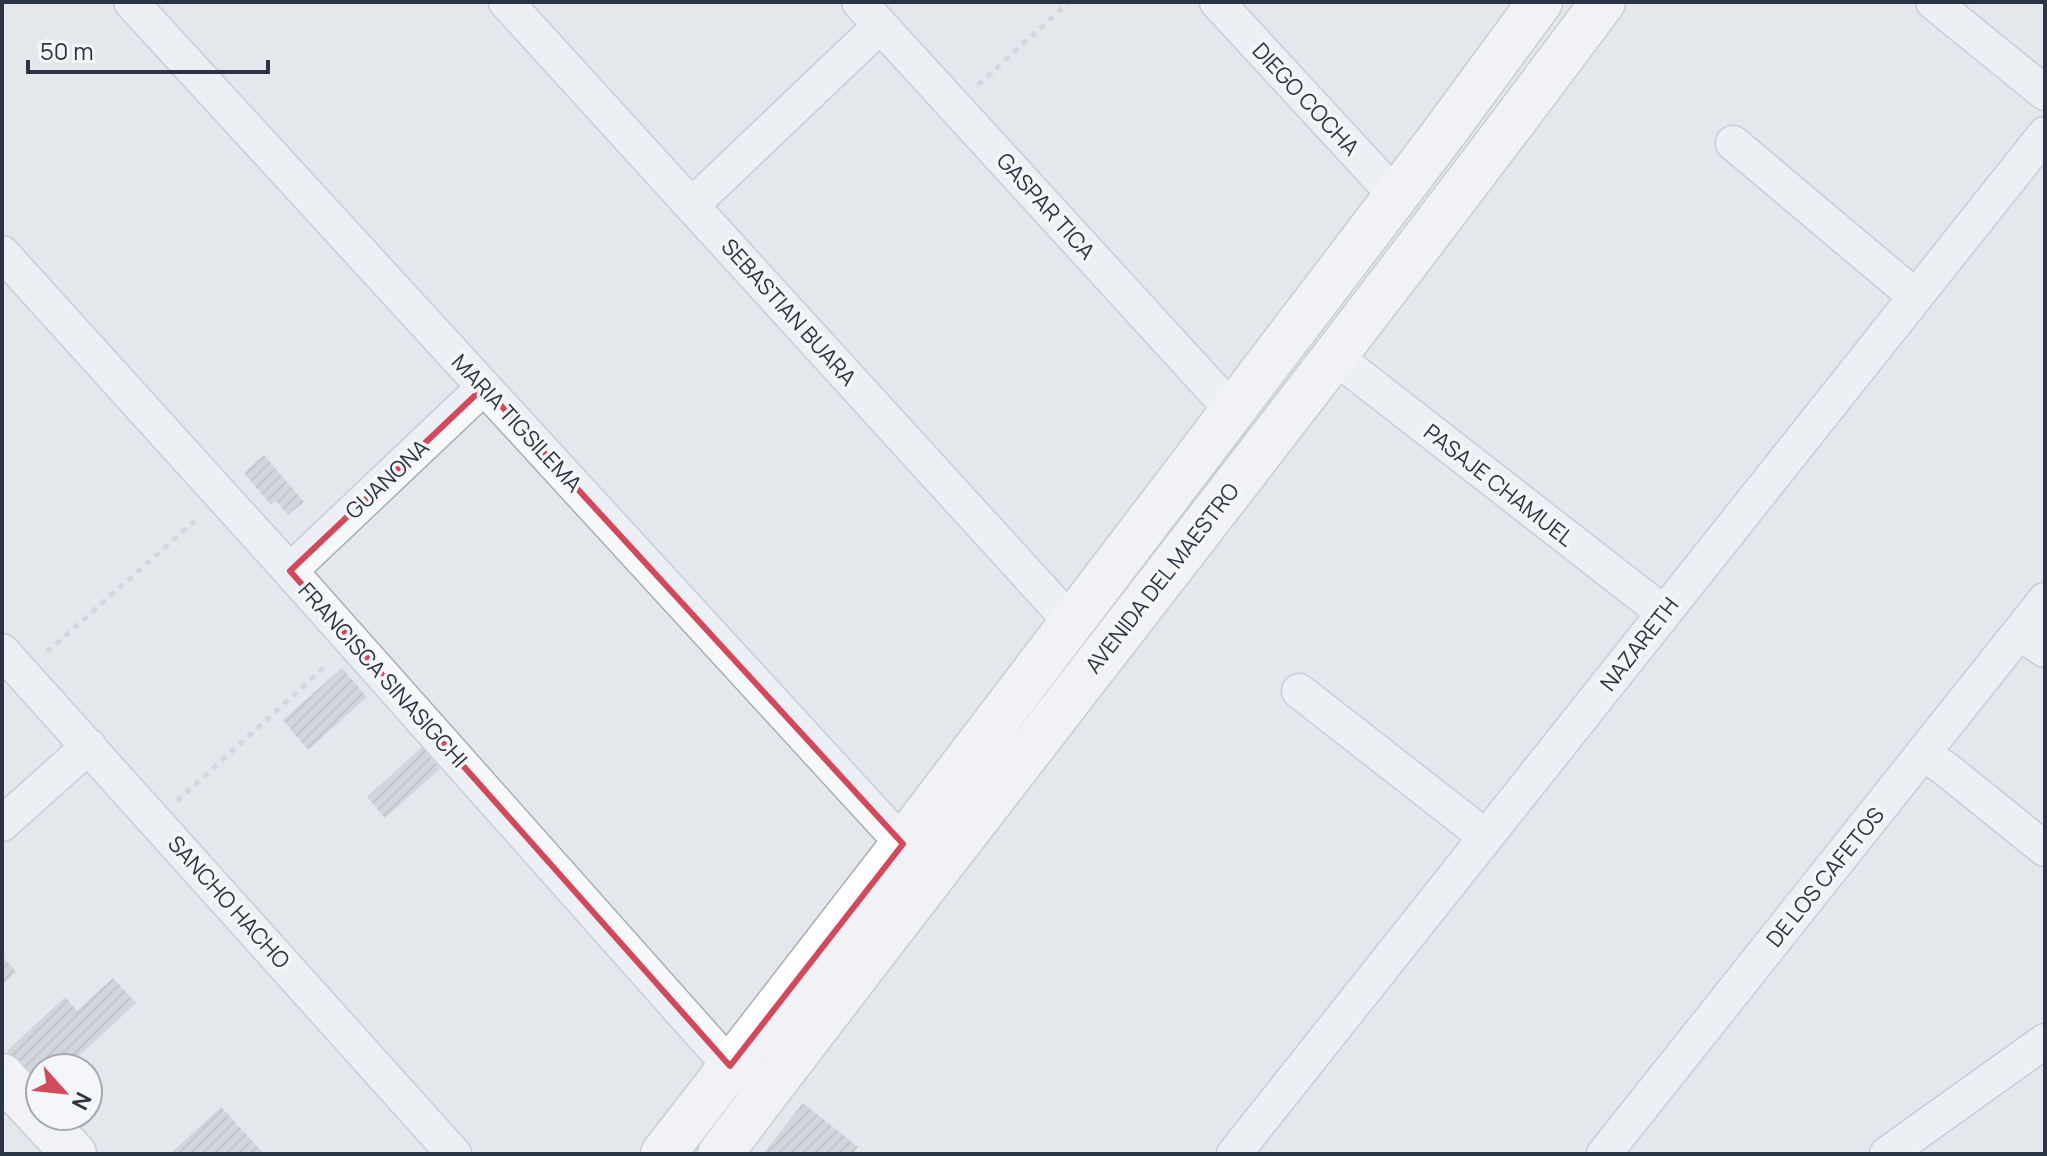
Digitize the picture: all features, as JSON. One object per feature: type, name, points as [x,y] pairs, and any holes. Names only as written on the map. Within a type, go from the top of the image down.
[{"type":"main road","name":"AVENIDA DEL MAESTRO","points":[[682,1147],[730,1066],[903,844],[1540,2]]},
{"type":"main road","name":"AVENIDA DEL MAESTRO","points":[[720,1154],[1603,2]]},
{"type":"main road","points":[[1443,134],[1481,165]]},
{"type":"main road","points":[[1185,472],[1221,501]]},
{"type":"main road","points":[[951,778],[985,808]]},
{"type":"main road","points":[[2,1076],[74,1154]]},
{"type":"street","name":"MARIA TIGSILEMA","points":[[131,2],[903,844]]},
{"type":"street","name":"SEBASTIAN BUARA","points":[[506,2],[1071,622]]},
{"type":"street","name":"DIEGO COCHA","points":[[1217,2],[1395,195]]},
{"type":"street","points":[[1933,2],[2045,93]]},
{"type":"street","points":[[692,205],[870,14]]},
{"type":"street","name":"GASPAR TICA","points":[[870,14],[1232,410]]},
{"type":"street","name":"NAZARETH","points":[[1234,1154],[2045,134]]},
{"type":"street","points":[[1733,143],[1916,297]]},
{"type":"street","name":"FRANCISCA SINASIGCHI","points":[[2,253],[290,571],[730,1066],[765,1094]]},
{"type":"street","name":"PASAJE CHAMUEL","points":[[1334,356],[1664,613]]},
{"type":"street","name":"GUANONA","points":[[290,571],[484,387]]},
{"type":"street","name":"DE LOS CAFETOS","points":[[1604,1154],[1923,753],[2032,641],[2045,600]]},
{"type":"street","name":"SANCHO HACHO","points":[[12,663],[454,1154]]},
{"type":"street","points":[[1299,691],[1486,837]]},
{"type":"street","points":[[2,824],[89,746]]},
{"type":"street","points":[[1923,753],[2045,849]]},
{"type":"street","points":[[1887,1154],[2045,1041]]},
{"type":"path","points":[[955,107],[1069,2]]},
{"type":"path","points":[[12,663],[198,518]]},
{"type":"path","points":[[155,821],[328,664]]},
{"type":"highlighted area","points":[[484,387],[903,844],[730,1066],[290,571]]},
{"type":"building","points":[[264,455],[304,502],[288,515],[276,501],[271,505],[244,473]]},
{"type":"building","points":[[342,668],[367,697],[308,750],[283,720]]},
{"type":"building","points":[[422,747],[440,769],[385,818],[367,797]]},
{"type":"building","points":[[2,956],[16,972],[2,985]]},
{"type":"building","points":[[113,978],[136,1003],[83,1052],[24,1052],[24,1070],[7,1051],[65,997],[77,1011]]},
{"type":"building","points":[[803,1103],[858,1147],[852,1154],[763,1154]]},
{"type":"building","points":[[221,1107],[264,1154],[170,1154]]}]
